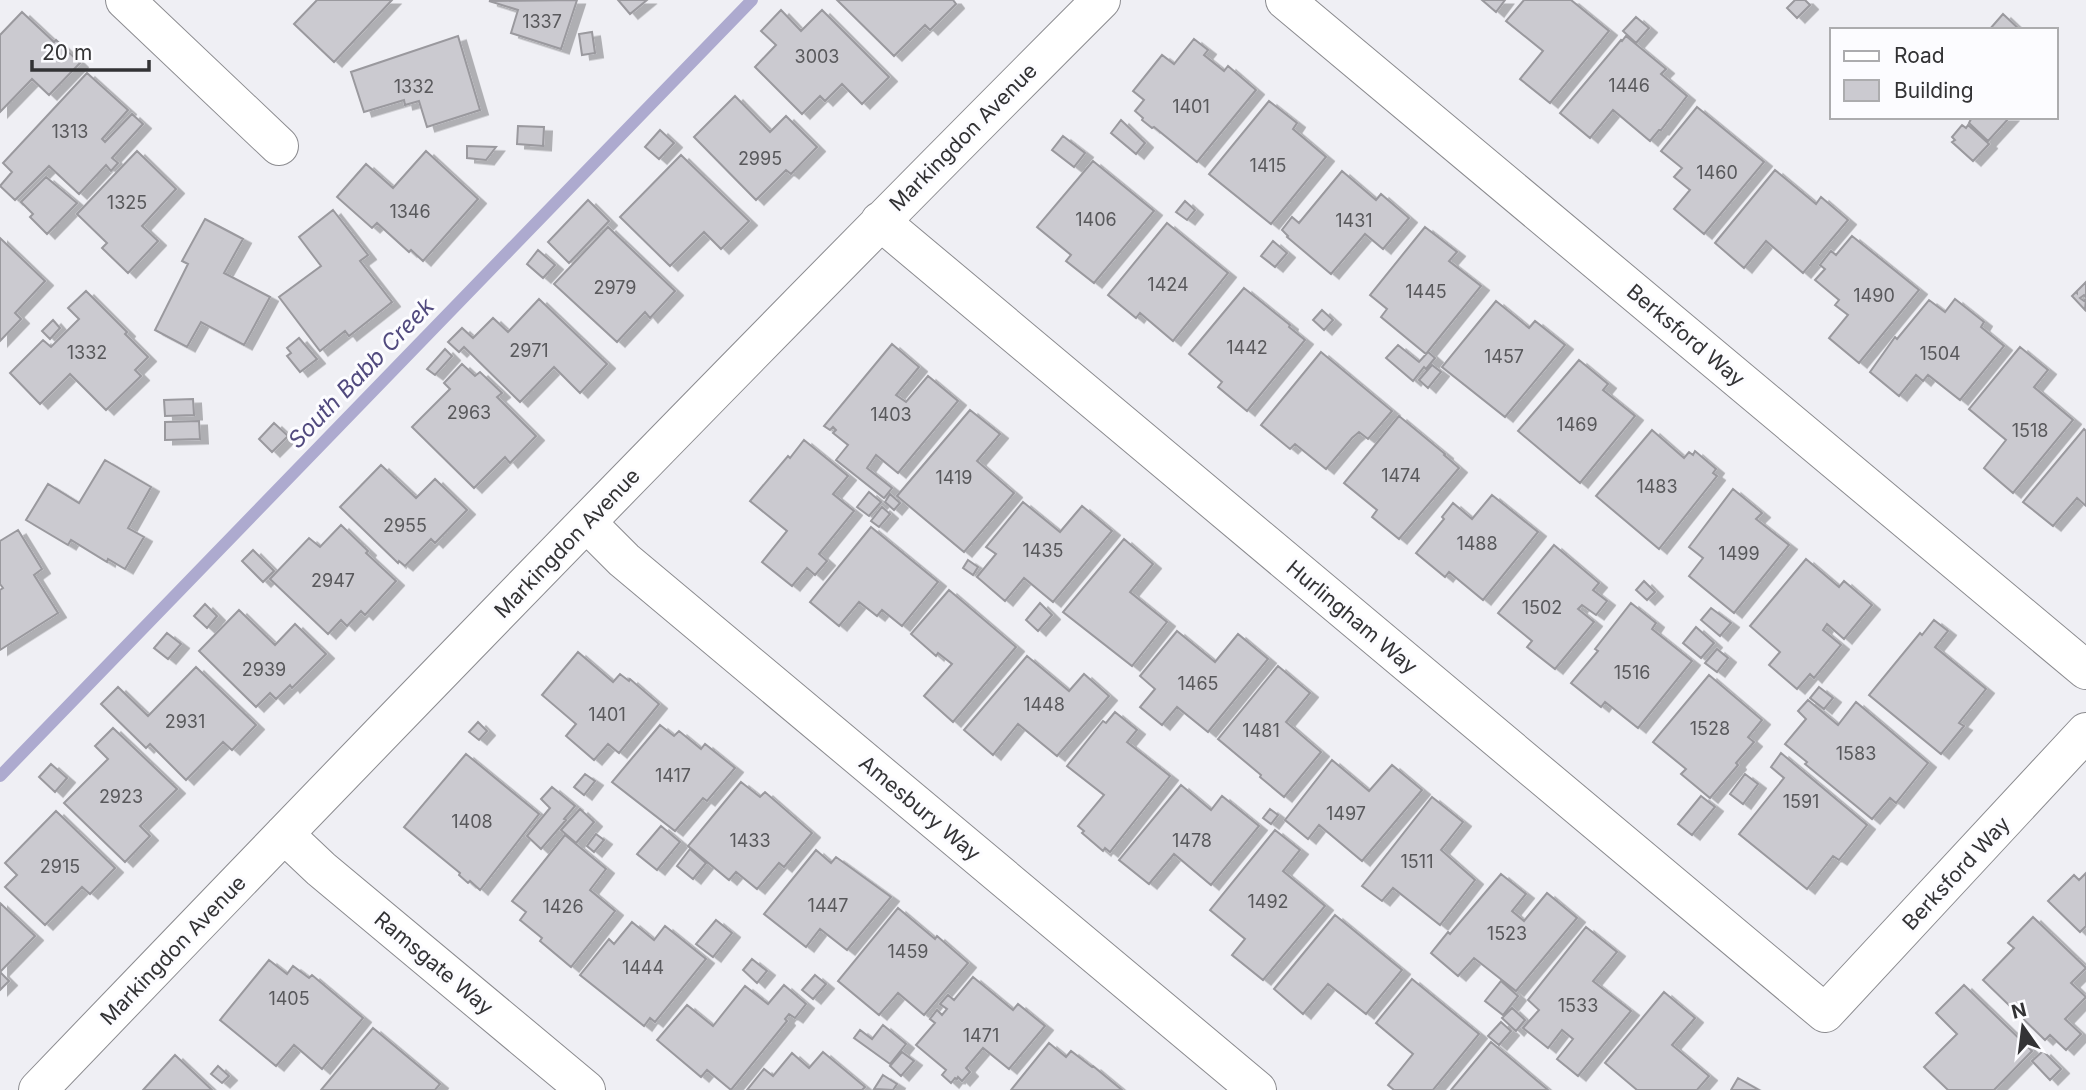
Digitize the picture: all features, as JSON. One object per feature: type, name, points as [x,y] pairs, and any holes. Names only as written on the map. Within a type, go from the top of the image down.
[{"type":"street","points":[[125,0],[279,146]]},
{"type":"street","name":"Markingdon Avenue","points":[[38,1090],[880,221],[1101,0]]},
{"type":"street","name":"Berksford Way","points":[[1285,0],[2086,670]]},
{"type":"street","name":"Hurlingham Way","points":[[880,221],[1825,1013]]},
{"type":"street","name":"Amesbury Way","points":[[587,523],[624,560],[1257,1090]]},
{"type":"street","name":"Berksford Way","points":[[1825,1013],[2086,732]]},
{"type":"street","name":"Ramsgate Way","points":[[284,834],[321,869],[586,1090]]},
{"type":"building","points":[[317,0],[392,0],[334,62],[294,24]]},
{"type":"building","points":[[577,0],[561,49],[511,33],[518,10],[489,1]]},
{"type":"building","points":[[618,0],[647,0],[630,14]]},
{"type":"building","points":[[837,0],[953,0],[956,4],[930,30],[925,25],[894,56]]},
{"type":"building","points":[[1482,0],[1505,0],[1496,12]]},
{"type":"building","points":[[1524,0],[1571,0],[1609,31],[1550,103],[1520,79],[1543,51],[1506,21]]},
{"type":"building","points":[[1795,0],[1805,0],[1810,5],[1797,18],[1787,8]]},
{"type":"building","points":[[781,10],[801,31],[822,10],[889,77],[862,104],[842,84],[825,101],[820,96],[802,114],[755,67],[776,45],[761,31]]},
{"type":"building","points":[[22,12],[80,63],[49,95],[32,79],[0,112],[0,35]]},
{"type":"building","points":[[2003,14],[2018,28],[1991,28]]},
{"type":"building","points":[[1636,17],[1649,28],[1636,43],[1623,31]]},
{"type":"building","points":[[592,32],[595,53],[582,55],[579,34]]},
{"type":"building","points":[[458,36],[480,110],[427,127],[419,101],[405,105],[404,100],[364,112],[351,72]]},
{"type":"building","points":[[1626,36],[1666,69],[1661,74],[1687,96],[1650,141],[1613,110],[1590,138],[1560,113]]},
{"type":"building","points":[[1194,39],[1208,50],[1204,55],[1224,71],[1228,66],[1256,90],[1197,162],[1142,120],[1135,111],[1144,100],[1133,91],[1162,55],[1174,64]]},
{"type":"building","points":[[87,73],[128,110],[102,139],[105,142],[132,114],[143,124],[112,158],[118,163],[111,171],[106,165],[79,194],[49,166],[15,200],[0,186],[12,172],[3,163]]},
{"type":"building","points":[[735,96],[770,132],[786,116],[817,147],[791,174],[786,170],[756,200],[694,137]]},
{"type":"building","points":[[1269,101],[1297,123],[1293,129],[1326,157],[1271,224],[1209,174]]},
{"type":"building","points":[[1697,107],[1764,162],[1704,234],[1674,209],[1690,190],[1674,177],[1682,168],[1661,151]]},
{"type":"building","points":[[1971,119],[2008,119],[1988,141],[1969,123]]},
{"type":"building","points":[[1121,120],[1145,143],[1136,154],[1111,133]]},
{"type":"building","points":[[1962,125],[1966,128],[1968,125],[1989,144],[1973,161],[1952,142],[1955,140],[1952,137]]},
{"type":"building","points":[[518,126],[544,127],[543,146],[517,144]]},
{"type":"building","points":[[660,130],[674,143],[659,159],[645,147]]},
{"type":"building","points":[[1063,136],[1085,153],[1074,167],[1052,150]]},
{"type":"building","points":[[467,146],[496,147],[486,160],[467,158]]},
{"type":"building","points":[[137,151],[176,189],[142,226],[158,241],[128,273],[102,248],[107,243],[77,214]]},
{"type":"building","points":[[426,151],[478,199],[423,261],[377,223],[372,228],[337,197],[366,164],[393,188]]},
{"type":"building","points":[[681,155],[749,221],[721,249],[704,232],[670,266],[620,217]]},
{"type":"building","points":[[1093,161],[1154,211],[1094,283],[1066,261],[1071,255],[1037,227]]},
{"type":"building","points":[[1775,170],[1816,204],[1821,197],[1848,220],[1803,273],[1766,241],[1744,268],[1715,243]]},
{"type":"building","points":[[1342,171],[1376,200],[1381,194],[1409,218],[1383,249],[1365,234],[1331,274],[1282,230],[1292,217],[1299,223]]},
{"type":"building","points":[[46,177],[77,203],[47,234],[30,217],[33,214],[21,202]]},
{"type":"building","points":[[588,200],[609,221],[569,263],[548,242]]},
{"type":"building","points":[[1185,201],[1195,210],[1187,220],[1176,212]]},
{"type":"building","points":[[333,210],[368,255],[360,261],[392,302],[349,336],[345,331],[320,351],[279,297],[321,266],[299,237]]},
{"type":"building","points":[[205,219],[243,239],[224,273],[270,297],[244,345],[201,322],[187,347],[155,330],[188,264],[182,261]]},
{"type":"building","points":[[1167,223],[1228,273],[1173,341],[1140,313],[1136,318],[1108,295]]},
{"type":"building","points":[[608,227],[675,291],[650,318],[645,312],[617,342],[554,284]]},
{"type":"building","points":[[1425,227],[1457,252],[1449,261],[1481,286],[1426,354],[1381,317],[1387,309],[1370,295]]},
{"type":"building","points":[[1852,236],[1919,290],[1859,363],[1829,338],[1848,315],[1835,305],[1839,300],[1815,280],[1825,269],[1820,265],[1831,251],[1836,255]]},
{"type":"building","points":[[0,238],[45,281],[15,313],[21,319],[0,341]]},
{"type":"building","points":[[1273,241],[1287,253],[1275,267],[1261,256]]},
{"type":"building","points":[[538,250],[555,265],[543,278],[527,264]]},
{"type":"building","points":[[2086,282],[2086,297],[2084,295],[2080,298],[2084,301],[2086,299],[2085,310],[2072,296]]},
{"type":"building","points":[[1244,288],[1305,340],[1247,411],[1218,387],[1222,382],[1189,354]]},
{"type":"building","points":[[86,291],[148,357],[135,370],[141,376],[106,410],[70,374],[40,404],[10,373],[43,340],[51,347],[79,319],[68,308]]},
{"type":"building","points":[[539,299],[607,364],[580,393],[554,367],[520,402],[464,347],[459,352],[448,342],[462,328],[473,338],[493,318],[508,332]]},
{"type":"building","points":[[1955,299],[1984,322],[1981,327],[2004,346],[1960,400],[1928,375],[1923,381],[1916,375],[1899,396],[1870,372],[1895,337],[1897,339],[1929,300],[1945,312]]},
{"type":"building","points":[[1496,301],[1529,328],[1535,321],[1565,345],[1505,417],[1442,367]]},
{"type":"building","points":[[1322,310],[1333,320],[1324,330],[1313,320]]},
{"type":"building","points":[[53,320],[60,328],[50,339],[42,331]]},
{"type":"building","points":[[299,338],[317,359],[300,372],[287,356],[291,353],[287,348]]},
{"type":"building","points":[[892,344],[919,367],[896,395],[906,402],[928,376],[958,401],[898,473],[876,455],[867,468],[892,488],[884,498],[836,460],[848,445],[833,433],[836,430],[833,427],[830,430],[824,426]]},
{"type":"building","points":[[1398,345],[1419,362],[1428,352],[1435,358],[1413,381],[1386,358]]},
{"type":"building","points":[[2020,347],[2048,370],[2034,387],[2073,420],[2013,493],[1984,468],[2006,440],[1969,409]]},
{"type":"building","points":[[445,349],[452,356],[435,375],[427,369]]},
{"type":"building","points":[[1321,352],[1392,411],[1368,439],[1359,432],[1352,438],[1326,469],[1295,444],[1290,449],[1261,425]]},
{"type":"building","points":[[1579,360],[1608,384],[1603,390],[1635,416],[1580,483],[1518,431]]},
{"type":"building","points":[[462,364],[475,376],[480,372],[502,393],[497,397],[536,436],[510,463],[505,457],[474,488],[412,427],[450,389],[444,383]]},
{"type":"building","points":[[1432,365],[1441,372],[1428,388],[1419,380]]},
{"type":"building","points":[[193,399],[194,415],[165,416],[164,400]]},
{"type":"building","points":[[970,410],[1000,434],[977,461],[1014,493],[964,552],[897,496]]},
{"type":"building","points":[[1399,416],[1459,468],[1399,539],[1372,517],[1377,510],[1344,483]]},
{"type":"building","points":[[199,421],[200,439],[165,440],[165,422]]},
{"type":"building","points":[[274,423],[288,436],[272,452],[259,439]]},
{"type":"building","points":[[2084,429],[2086,506],[2077,498],[2053,526],[2023,502]]},
{"type":"building","points":[[1652,430],[1684,458],[1689,452],[1693,455],[1695,451],[1716,469],[1713,473],[1717,476],[1659,549],[1596,496]]},
{"type":"building","points":[[804,440],[848,476],[833,494],[854,511],[819,554],[827,561],[815,575],[807,568],[792,586],[762,562],[787,531],[750,501]]},
{"type":"building","points":[[105,460],[151,487],[128,528],[144,537],[125,569],[108,559],[107,562],[71,540],[68,545],[26,520],[48,484],[79,503]]},
{"type":"building","points":[[381,465],[416,498],[435,479],[467,510],[435,543],[431,539],[405,566],[399,561],[398,563],[340,507]]},
{"type":"building","points":[[1733,489],[1762,513],[1756,519],[1789,545],[1734,613],[1689,576],[1703,558],[1689,547]]},
{"type":"building","points":[[869,492],[881,502],[869,516],[857,507]]},
{"type":"building","points":[[890,494],[900,503],[894,510],[885,502]]},
{"type":"building","points":[[1492,495],[1538,532],[1483,600],[1449,572],[1445,577],[1416,553],[1444,519],[1442,517],[1453,503],[1472,519]]},
{"type":"building","points":[[1023,502],[1060,532],[1082,506],[1112,531],[1053,602],[1024,578],[1005,601],[977,577],[996,554],[986,547]]},
{"type":"building","points":[[882,507],[890,514],[879,527],[871,521]]},
{"type":"building","points":[[341,525],[396,581],[365,615],[361,611],[347,626],[341,620],[328,634],[270,579],[309,538],[320,547]]},
{"type":"building","points":[[871,527],[938,582],[902,626],[882,610],[877,616],[859,602],[839,626],[810,602]]},
{"type":"building","points":[[18,530],[42,569],[34,575],[58,613],[0,650],[0,590],[3,588],[0,584],[0,541]]},
{"type":"building","points":[[1124,539],[1153,564],[1130,592],[1167,622],[1132,666],[1063,612]]},
{"type":"building","points":[[1554,545],[1599,583],[1593,590],[1607,601],[1596,615],[1582,605],[1578,609],[1594,622],[1555,669],[1527,647],[1532,641],[1498,613]]},
{"type":"building","points":[[253,550],[274,571],[263,582],[242,561]]},
{"type":"building","points":[[1806,559],[1839,587],[1844,581],[1872,605],[1844,639],[1827,624],[1823,630],[1841,645],[1814,678],[1810,674],[1797,689],[1769,665],[1780,652],[1750,626]]},
{"type":"building","points":[[968,560],[978,567],[973,575],[963,568]]},
{"type":"building","points":[[1644,581],[1655,592],[1647,600],[1636,590]]},
{"type":"building","points":[[949,590],[1016,647],[953,722],[924,696],[952,664],[938,653],[936,656],[911,634]]},
{"type":"building","points":[[1040,603],[1052,615],[1038,631],[1026,620]]},
{"type":"building","points":[[1631,603],[1656,623],[1652,629],[1692,661],[1638,728],[1605,702],[1601,707],[1571,683],[1598,651],[1595,649]]},
{"type":"building","points":[[205,604],[217,616],[207,628],[194,616]]},
{"type":"building","points":[[1711,608],[1731,623],[1720,636],[1701,620]]},
{"type":"building","points":[[239,610],[275,645],[295,624],[326,654],[292,688],[290,685],[276,699],[270,693],[256,707],[199,651]]},
{"type":"building","points":[[1934,620],[1948,631],[1935,647],[1986,689],[1959,723],[1964,726],[1941,754],[1869,695]]},
{"type":"building","points":[[1696,627],[1714,643],[1701,658],[1683,643]]},
{"type":"building","points":[[1177,631],[1215,662],[1238,634],[1268,659],[1208,732],[1177,707],[1162,725],[1140,707],[1155,689],[1140,676]]},
{"type":"building","points":[[167,633],[181,644],[168,659],[154,648]]},
{"type":"building","points":[[1717,649],[1728,658],[1717,672],[1705,663]]},
{"type":"building","points":[[578,652],[613,682],[620,674],[629,681],[630,679],[659,704],[619,753],[608,744],[594,760],[566,736],[576,724],[542,695]]},
{"type":"building","points":[[1027,656],[1069,691],[1084,674],[1109,696],[1057,756],[1018,724],[993,755],[964,730]]},
{"type":"building","points":[[1278,666],[1310,693],[1286,722],[1321,752],[1284,797],[1218,739]]},
{"type":"building","points":[[196,667],[256,725],[232,750],[223,742],[186,780],[150,744],[146,748],[101,704],[118,687],[148,716]]},
{"type":"building","points":[[1709,675],[1762,720],[1748,737],[1754,742],[1710,798],[1681,774],[1686,769],[1653,742]]},
{"type":"building","points":[[1819,687],[1833,698],[1824,709],[1810,698]]},
{"type":"building","points":[[1808,700],[1838,725],[1856,702],[1928,763],[1896,803],[1890,798],[1872,819],[1785,744],[1806,719],[1798,711]]},
{"type":"building","points":[[1115,712],[1137,730],[1127,742],[1170,776],[1110,852],[1105,848],[1103,851],[1082,833],[1084,831],[1078,826],[1104,795],[1067,766],[1103,721],[1106,723]]},
{"type":"building","points":[[478,722],[487,731],[479,740],[469,732]]},
{"type":"building","points":[[660,725],[674,736],[679,731],[701,749],[705,744],[735,768],[707,801],[703,798],[675,831],[612,782]]},
{"type":"building","points":[[113,728],[177,789],[140,826],[150,836],[125,862],[64,803],[108,759],[95,746]]},
{"type":"building","points":[[1781,753],[1867,825],[1839,860],[1833,856],[1807,889],[1739,834],[1784,778],[1771,767]]},
{"type":"building","points":[[466,754],[539,814],[480,890],[470,881],[468,883],[460,873],[404,827]]},
{"type":"building","points":[[1332,760],[1369,791],[1392,765],[1422,790],[1362,861],[1319,825],[1308,839],[1285,820]]},
{"type":"building","points":[[51,764],[67,778],[55,792],[39,777]]},
{"type":"building","points":[[585,774],[595,781],[584,795],[574,787]]},
{"type":"building","points":[[1745,774],[1758,784],[1743,804],[1730,794]]},
{"type":"building","points":[[741,782],[760,797],[765,792],[812,833],[784,867],[779,863],[757,889],[736,872],[729,880],[688,846]]},
{"type":"building","points":[[1181,785],[1211,810],[1222,796],[1259,826],[1211,885],[1174,854],[1149,884],[1119,860]]},
{"type":"building","points":[[552,787],[575,806],[541,849],[527,836],[550,808],[541,799]]},
{"type":"building","points":[[1701,796],[1715,807],[1692,835],[1678,824]]},
{"type":"building","points":[[1432,797],[1463,822],[1441,850],[1475,880],[1440,925],[1393,888],[1382,901],[1362,886]]},
{"type":"building","points":[[580,809],[594,822],[576,843],[561,830]]},
{"type":"building","points":[[1270,809],[1278,815],[1271,824],[1263,818]]},
{"type":"building","points":[[56,811],[115,868],[90,894],[82,887],[45,925],[5,887],[17,875],[5,863]]},
{"type":"building","points":[[661,826],[680,842],[657,870],[637,854]]},
{"type":"building","points":[[1275,830],[1300,850],[1283,871],[1325,906],[1263,980],[1232,955],[1245,939],[1210,910]]},
{"type":"building","points":[[596,834],[604,840],[594,852],[587,846]]},
{"type":"building","points":[[565,835],[606,869],[590,890],[615,911],[571,967],[520,920],[526,912],[512,901]]},
{"type":"building","points":[[690,849],[706,863],[693,879],[677,866]]},
{"type":"building","points":[[816,850],[831,863],[836,857],[891,897],[847,950],[820,929],[806,947],[764,914]]},
{"type":"building","points":[[2086,873],[2086,926],[2080,932],[2048,901],[2074,875],[2079,880]]},
{"type":"building","points":[[1501,874],[1526,894],[1512,911],[1524,921],[1547,893],[1577,918],[1516,991],[1474,958],[1458,976],[1431,953]]},
{"type":"building","points":[[0,903],[35,936],[0,972]]},
{"type":"building","points":[[898,908],[968,963],[924,1015],[898,993],[879,1015],[838,981]]},
{"type":"building","points":[[1335,915],[1402,970],[1366,1014],[1328,984],[1303,1014],[1274,989]]},
{"type":"building","points":[[2033,917],[2086,968],[2071,983],[2086,997],[2065,1019],[2081,1034],[2066,1050],[2050,1035],[2045,1040],[1983,980],[2014,948],[2008,943]]},
{"type":"building","points":[[716,920],[732,933],[713,957],[696,944]]},
{"type":"building","points":[[632,922],[654,940],[665,926],[706,959],[655,1022],[650,1018],[644,1026],[580,975],[609,939],[614,944]]},
{"type":"building","points":[[1586,927],[1617,952],[1593,981],[1631,1011],[1578,1076],[1557,1059],[1573,1039],[1562,1030],[1548,1048],[1523,1028],[1539,1010],[1528,1000]]},
{"type":"building","points":[[752,959],[767,971],[757,983],[743,970]]},
{"type":"building","points":[[269,960],[287,974],[293,966],[309,978],[312,975],[363,1018],[322,1069],[294,1045],[276,1066],[220,1020]]},
{"type":"building","points":[[0,972],[9,981],[0,990]]},
{"type":"building","points":[[815,975],[826,984],[813,999],[802,990]]},
{"type":"building","points":[[973,977],[1013,1010],[1018,1004],[1045,1026],[1009,1069],[983,1048],[966,1068],[970,1072],[962,1081],[958,1077],[951,1083],[942,1075],[946,1070],[916,1045],[935,1023],[930,1019],[937,1010],[942,1015],[947,1009],[940,1004],[948,995],[954,1000]]},
{"type":"building","points":[[1412,979],[1479,1034],[1433,1090],[1394,1090],[1388,1085],[1413,1054],[1376,1023]]},
{"type":"building","points":[[1501,981],[1518,996],[1503,1015],[1485,1001]]},
{"type":"building","points":[[784,985],[806,1004],[795,1018],[789,1014],[785,1019],[787,1021],[731,1090],[707,1070],[701,1077],[657,1040],[687,1005],[713,1026],[745,986],[768,1004]]},
{"type":"building","points":[[1964,985],[2032,1051],[1994,1090],[1948,1090],[1924,1067],[1957,1034],[1936,1013]]},
{"type":"building","points":[[1664,992],[1695,1018],[1672,1045],[1709,1076],[1697,1090],[1637,1090],[1605,1063]]},
{"type":"building","points":[[1512,1008],[1525,1020],[1516,1031],[1502,1018]]},
{"type":"building","points":[[1501,1022],[1511,1031],[1499,1045],[1488,1036]]},
{"type":"building","points":[[883,1025],[906,1044],[890,1064],[854,1038],[860,1030],[872,1039]]},
{"type":"building","points":[[373,1028],[440,1084],[435,1090],[321,1090]]},
{"type":"building","points":[[1491,1042],[1548,1090],[1451,1090]]},
{"type":"building","points":[[1049,1043],[1066,1057],[1071,1051],[1122,1090],[1011,1090]]},
{"type":"building","points":[[2043,1051],[2061,1069],[2050,1080],[2032,1061]]},
{"type":"building","points":[[823,1052],[865,1087],[862,1090],[747,1090],[764,1069],[773,1076],[792,1053],[809,1068]]},
{"type":"building","points":[[902,1052],[914,1061],[901,1076],[890,1066]]},
{"type":"building","points":[[175,1055],[212,1090],[143,1090]]},
{"type":"building","points":[[218,1066],[229,1076],[222,1083],[211,1074]]},
{"type":"building","points":[[883,1075],[897,1084],[893,1090],[874,1089]]},
{"type":"building","points":[[1738,1078],[1759,1090],[1731,1090]]},
{"type":"waterway","name":"South Babb Creek","points":[[0,776],[752,0]]}]
